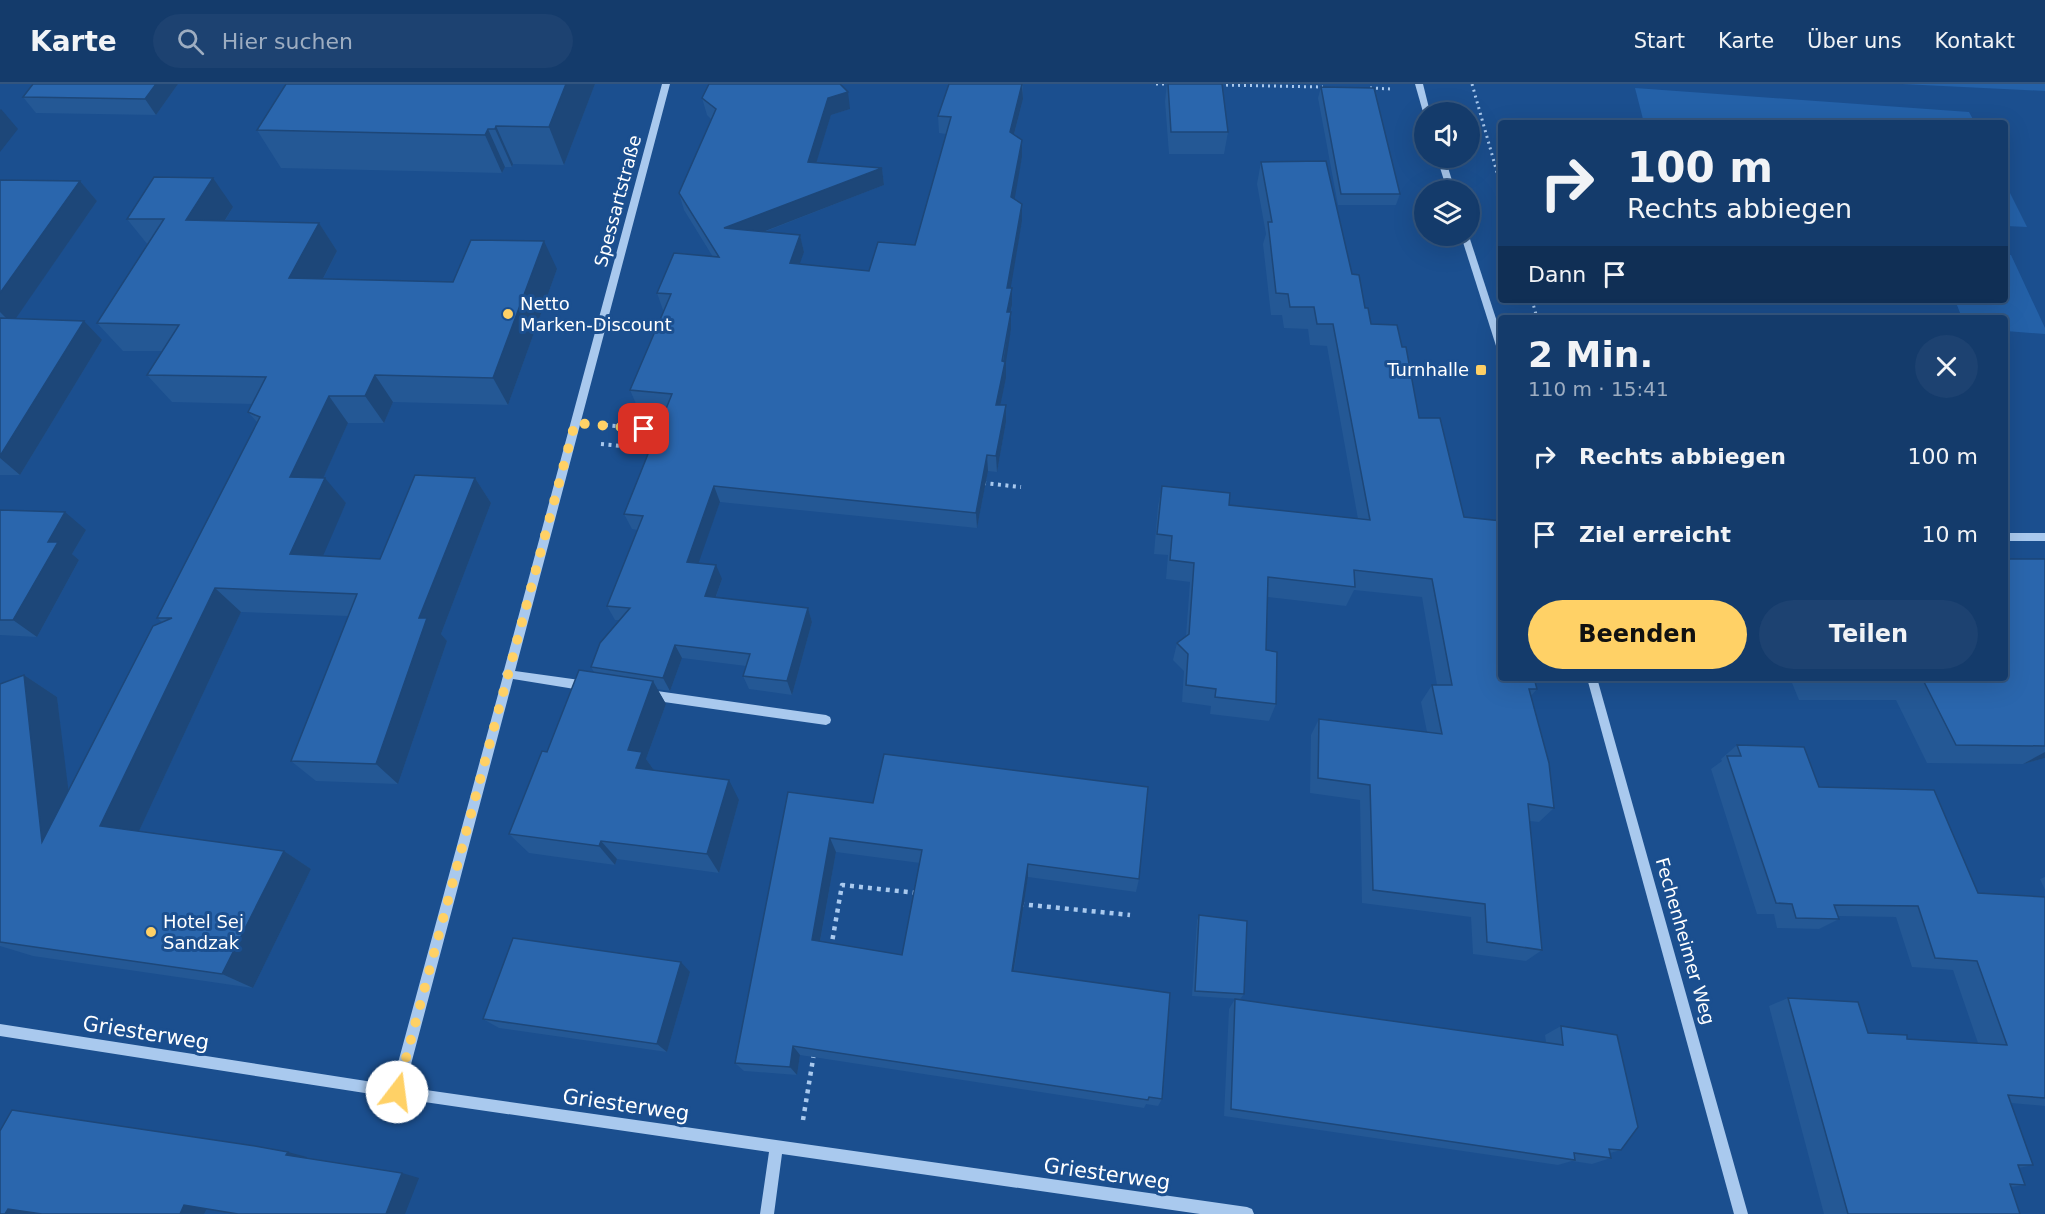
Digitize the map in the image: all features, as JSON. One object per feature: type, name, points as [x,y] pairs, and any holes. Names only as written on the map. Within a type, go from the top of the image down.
[{"type":"street","name":"Spessartstraße","points":[[397,1092],[507,674],[575,423],[606,319],[623,241],[666,84]]},
{"type":"street","points":[[1420,87],[1424,102]]},
{"type":"street","points":[[1468,246],[1498,339]]},
{"type":"street","points":[[2008,537],[2045,537]]},
{"type":"street","points":[[507,674],[602,688]]},
{"type":"street","name":"Fechenheimer Weg","points":[[1593,681],[1741,1214]]},
{"type":"street","points":[[637,693],[826,720]]},
{"type":"street","name":"Griesterweg","points":[[0,1030],[397,1092],[1247,1214]]},
{"type":"street","points":[[767,1214],[777,1146]]},
{"type":"path","points":[[1156,84],[1179,84]]},
{"type":"path","points":[[1472,84],[1498,176]]},
{"type":"path","points":[[1213,85],[1328,88]]},
{"type":"path","points":[[1363,88],[1420,87]]},
{"type":"path","points":[[575,423],[669,431]]},
{"type":"path","points":[[571,441],[666,450]]},
{"type":"path","points":[[974,482],[1021,487]]},
{"type":"path","points":[[830,954],[842,885],[922,894]]},
{"type":"path","points":[[1014,903],[1130,915]]},
{"type":"path","points":[[798,1149],[815,1046]]},
{"type":"shaded area","points":[[1902,84],[2045,84],[2045,91]]},
{"type":"shaded area","points":[[1635,88],[1969,112],[1973,120],[1643,120]]},
{"type":"shaded area","points":[[2008,189],[2027,227],[2008,226]]},
{"type":"shaded area","points":[[2008,255],[2011,255],[2045,328],[2045,334],[2008,331],[2008,315],[1961,315],[1956,303],[2008,303]]},
{"type":"building","points":[[33,84],[156,84],[145,99],[23,97]]},
{"type":"building","points":[[286,84],[566,84],[549,127],[496,126],[495,129],[488,129],[485,135],[257,130]]},
{"type":"building","points":[[709,84],[840,84],[848,92],[828,98],[808,162],[882,168],[724,228],[800,235],[790,263],[869,271],[878,242],[915,245],[951,117],[938,116],[949,84],[1022,84],[1010,132],[1022,140],[1011,197],[1022,204],[1007,288],[1012,288],[1007,312],[1011,312],[1002,361],[1005,362],[996,405],[1006,405],[996,456],[987,455],[976,513],[714,486],[687,562],[716,565],[705,596],[808,608],[787,681],[743,676],[750,654],[675,645],[663,678],[591,667],[600,643],[630,608],[607,606],[643,516],[624,514],[672,394],[630,390],[671,294],[657,293],[674,253],[719,257],[679,193],[716,109],[702,98]]},
{"type":"building","points":[[1168,84],[1222,84],[1228,132],[1171,132]]},
{"type":"building","points":[[1321,87],[1374,88],[1400,194],[1341,194]]},
{"type":"building","points":[[1326,161],[1352,274],[1359,275],[1365,308],[1368,308],[1371,324],[1397,325],[1402,347],[1406,347],[1419,418],[1440,418],[1464,517],[1498,521],[1498,681],[1535,681],[1537,689],[1529,689],[1549,763],[1554,808],[1528,804],[1542,950],[1487,942],[1485,904],[1373,890],[1370,785],[1318,778],[1319,719],[1442,734],[1432,685],[1452,685],[1432,579],[1354,570],[1355,587],[1268,577],[1266,650],[1277,652],[1276,704],[1215,697],[1216,689],[1186,685],[1188,654],[1177,643],[1189,634],[1194,563],[1170,560],[1172,536],[1157,534],[1162,486],[1230,493],[1229,505],[1370,520],[1333,324],[1317,324],[1314,307],[1290,307],[1288,294],[1276,293],[1268,222],[1272,222],[1261,162]]},
{"type":"building","points":[[154,177],[213,178],[186,220],[319,223],[289,278],[453,282],[471,240],[544,241],[493,378],[375,375],[365,396],[329,396],[290,477],[325,478],[290,554],[380,559],[415,475],[475,478],[419,618],[427,618],[376,764],[291,761],[357,594],[215,588],[100,826],[284,851],[222,974],[0,942],[0,684],[24,675],[42,842],[153,626],[172,618],[157,618],[260,417],[248,412],[266,377],[147,375],[179,325],[97,323],[164,219],[127,219]]},
{"type":"building","points":[[0,180],[80,181],[0,293]]},
{"type":"building","points":[[0,318],[84,321],[0,456]]},
{"type":"building","points":[[0,510],[65,512],[48,542],[58,542],[13,620],[0,620]]},
{"type":"building","points":[[2008,559],[2045,559],[2045,746],[1956,745],[1924,681],[2008,681]]},
{"type":"building","points":[[579,670],[653,681],[628,750],[642,752],[636,768],[729,780],[707,854],[601,841],[599,846],[509,834],[542,751],[547,752]]},
{"type":"building","points":[[1737,745],[1804,747],[1819,787],[1934,790],[1978,893],[2045,897],[2045,1098],[2008,1095],[2033,1165],[2018,1165],[2025,1185],[2010,1184],[2020,1214],[1848,1214],[1788,998],[1858,1002],[1868,1033],[1907,1035],[1907,1039],[2007,1045],[1977,961],[1935,958],[1918,906],[1834,905],[1839,919],[1796,918],[1792,904],[1776,903],[1727,756],[1741,756]]},
{"type":"building","points":[[884,754],[1148,787],[1139,879],[1028,864],[1012,971],[1170,993],[1162,1099],[1149,1097],[1148,1100],[793,1046],[790,1067],[735,1063],[788,792],[873,803]],"holes":[[[830,838],[922,850],[902,955],[812,940]]]},
{"type":"building","points":[[1199,915],[1247,921],[1244,994],[1195,991]]},
{"type":"building","points":[[513,938],[681,962],[657,1044],[483,1019]]},
{"type":"building","points":[[1235,999],[1563,1045],[1561,1026],[1617,1035],[1638,1127],[1621,1150],[1609,1149],[1611,1158],[1574,1153],[1575,1160],[1231,1109]]},
{"type":"building","points":[[12,1110],[255,1146],[288,1152],[286,1155],[402,1173],[386,1214],[238,1214],[184,1205],[180,1214],[42,1214],[8,1209],[5,1214],[0,1214],[0,1131]]},
{"type":"place","name":"Netto Marken-Discount","points":[[508,314]]},
{"type":"place","name":"Turnhalle","points":[[1481,370]]},
{"type":"place","name":"Hotel Sej Sandzak","points":[[151,932]]},
{"type":"route","points":[[397,1092],[575,423],[644,429]]}]
